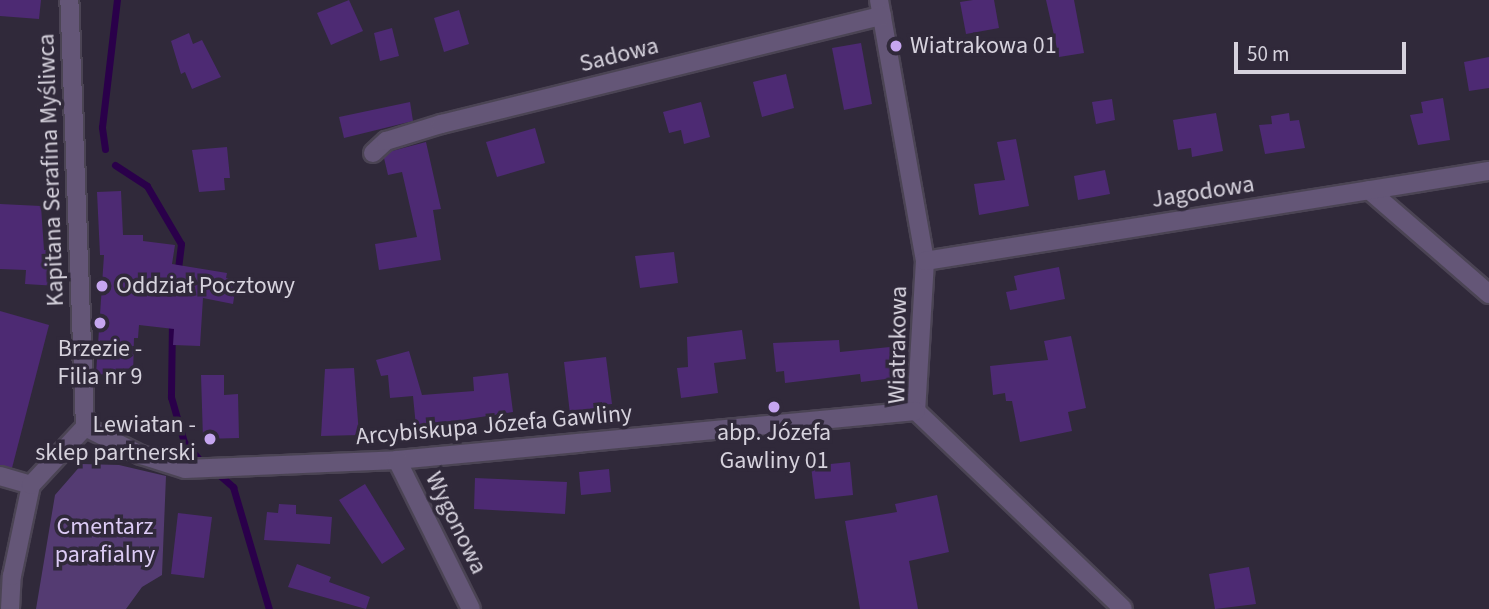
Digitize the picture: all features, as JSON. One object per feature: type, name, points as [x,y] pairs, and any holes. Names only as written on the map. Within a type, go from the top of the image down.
[{"type":"street","name":"Kapitana Serafina Myśliwca","points":[[69,0],[85,427]]},
{"type":"street","name":"Sadowa","points":[[373,153],[386,141],[441,124],[880,8]]},
{"type":"street","name":"Wiatrakowa","points":[[880,8],[925,261],[916,411],[1123,609]]},
{"type":"street","name":"Jagodowa","points":[[925,261],[1489,171]]},
{"type":"street","points":[[1369,190],[1489,294]]},
{"type":"street","name":"Arcybiskupa Józefa Gawliny","points":[[85,427],[141,455],[185,469],[397,460],[916,411]]},
{"type":"street","points":[[10,609],[12,576],[31,485],[85,427]]},
{"type":"street","name":"Wygonowa","points":[[397,460],[471,609]]},
{"type":"street","points":[[0,476],[31,485]]},
{"type":"green space","name":"Cmentarz parafialny","points":[[82,464],[119,465],[166,476],[162,575],[142,587],[126,609],[36,609],[55,495]]},
{"type":"building","points":[[0,0],[41,0],[39,19],[0,16]]},
{"type":"building","points":[[349,0],[363,31],[331,45],[317,13]]},
{"type":"building","points":[[994,0],[999,28],[966,34],[960,2]]},
{"type":"building","points":[[1046,0],[1074,0],[1084,53],[1059,57]]},
{"type":"building","points":[[459,10],[469,44],[444,52],[434,18]]},
{"type":"building","points":[[392,28],[399,56],[380,61],[374,33]]},
{"type":"building","points":[[189,33],[193,44],[202,40],[221,77],[192,89],[185,72],[181,74],[171,41]]},
{"type":"building","points":[[861,43],[872,104],[844,110],[832,48]]},
{"type":"building","points":[[1489,57],[1489,88],[1469,91],[1464,62]]},
{"type":"building","points":[[786,74],[794,108],[762,117],[753,82]]},
{"type":"building","points":[[1443,98],[1450,140],[1418,145],[1410,115],[1423,113],[1421,102]]},
{"type":"building","points":[[1112,99],[1115,120],[1096,124],[1092,102]]},
{"type":"building","points":[[410,102],[413,121],[344,138],[339,117]]},
{"type":"building","points":[[701,102],[710,137],[684,144],[681,130],[669,133],[663,112]]},
{"type":"building","points":[[1216,113],[1223,151],[1192,157],[1191,148],[1178,150],[1173,120]]},
{"type":"building","points":[[1289,113],[1290,121],[1299,120],[1305,148],[1265,154],[1259,125],[1272,124],[1271,116]]},
{"type":"building","points":[[535,128],[545,163],[497,177],[486,142]]},
{"type":"building","points":[[1016,139],[1029,206],[979,215],[974,184],[1005,180],[997,142]]},
{"type":"building","points":[[426,142],[441,209],[433,210],[441,260],[379,270],[375,244],[417,237],[402,172],[388,175],[384,158],[392,151]]},
{"type":"building","points":[[227,147],[230,178],[224,178],[225,190],[199,192],[192,150]]},
{"type":"building","points":[[1105,170],[1110,194],[1078,200],[1074,176]]},
{"type":"building","points":[[121,191],[123,235],[143,235],[143,241],[175,245],[172,264],[227,273],[226,278],[237,279],[233,304],[203,298],[200,346],[173,345],[174,329],[139,325],[138,338],[134,338],[133,376],[96,374],[104,255],[100,255],[97,192]]},
{"type":"building","points":[[0,204],[41,206],[44,250],[60,251],[58,286],[25,284],[26,270],[0,269]]},
{"type":"building","points":[[674,252],[678,283],[640,288],[635,256]]},
{"type":"building","points":[[1059,267],[1065,299],[1010,310],[1006,292],[1017,290],[1014,276]]},
{"type":"building","points":[[0,311],[49,325],[12,468],[0,465]]},
{"type":"building","points":[[742,330],[746,359],[714,363],[718,393],[681,398],[677,368],[688,367],[687,337]]},
{"type":"building","points":[[1071,336],[1086,408],[1068,412],[1072,431],[1020,442],[1012,401],[1006,401],[1005,393],[993,395],[990,366],[1048,360],[1044,341]]},
{"type":"building","points":[[839,340],[840,352],[890,347],[894,378],[861,382],[860,374],[785,383],[784,371],[776,372],[773,343]]},
{"type":"building","points":[[409,351],[422,395],[474,391],[473,377],[508,373],[513,412],[416,427],[413,396],[390,398],[388,375],[381,376],[376,360]]},
{"type":"building","points":[[606,357],[612,404],[601,405],[601,411],[570,414],[564,362]]},
{"type":"building","points":[[354,368],[359,435],[321,436],[325,369]]},
{"type":"building","points":[[201,375],[224,375],[224,395],[238,394],[239,438],[203,439]]},
{"type":"building","points":[[850,462],[853,495],[815,499],[811,466]]},
{"type":"building","points":[[609,469],[611,492],[581,495],[579,472]]},
{"type":"building","points":[[475,478],[567,482],[565,514],[474,509]]},
{"type":"building","points":[[365,484],[405,549],[382,564],[339,500]]},
{"type":"building","points":[[937,495],[949,552],[909,561],[918,609],[860,609],[845,521],[897,512],[895,504]]},
{"type":"building","points":[[279,504],[296,505],[296,514],[332,517],[330,544],[264,540],[267,512],[278,513]]},
{"type":"building","points":[[178,513],[212,517],[204,578],[171,574]]},
{"type":"building","points":[[297,564],[331,577],[329,582],[370,597],[366,609],[288,587]]},
{"type":"building","points":[[1249,567],[1256,604],[1215,609],[1209,574]]},
{"type":"waterway","points":[[105,149],[102,127],[117,0]]},
{"type":"waterway","points":[[115,165],[147,186],[181,244],[177,275]]},
{"type":"waterway","points":[[172,321],[171,397],[184,442],[203,464]]},
{"type":"waterway","points":[[216,472],[233,487],[269,609]]},
{"type":"place","name":"Wiatrakowa 01","points":[[896,46]]},
{"type":"place","name":"Oddział Pocztowy","points":[[102,286]]},
{"type":"place","name":"Brzezie - Filia nr 9","points":[[100,323]]},
{"type":"place","name":"abp. Józefa Gawliny 01","points":[[774,407]]},
{"type":"place","name":"Lewiatan - sklep partnerski","points":[[210,439]]}]
